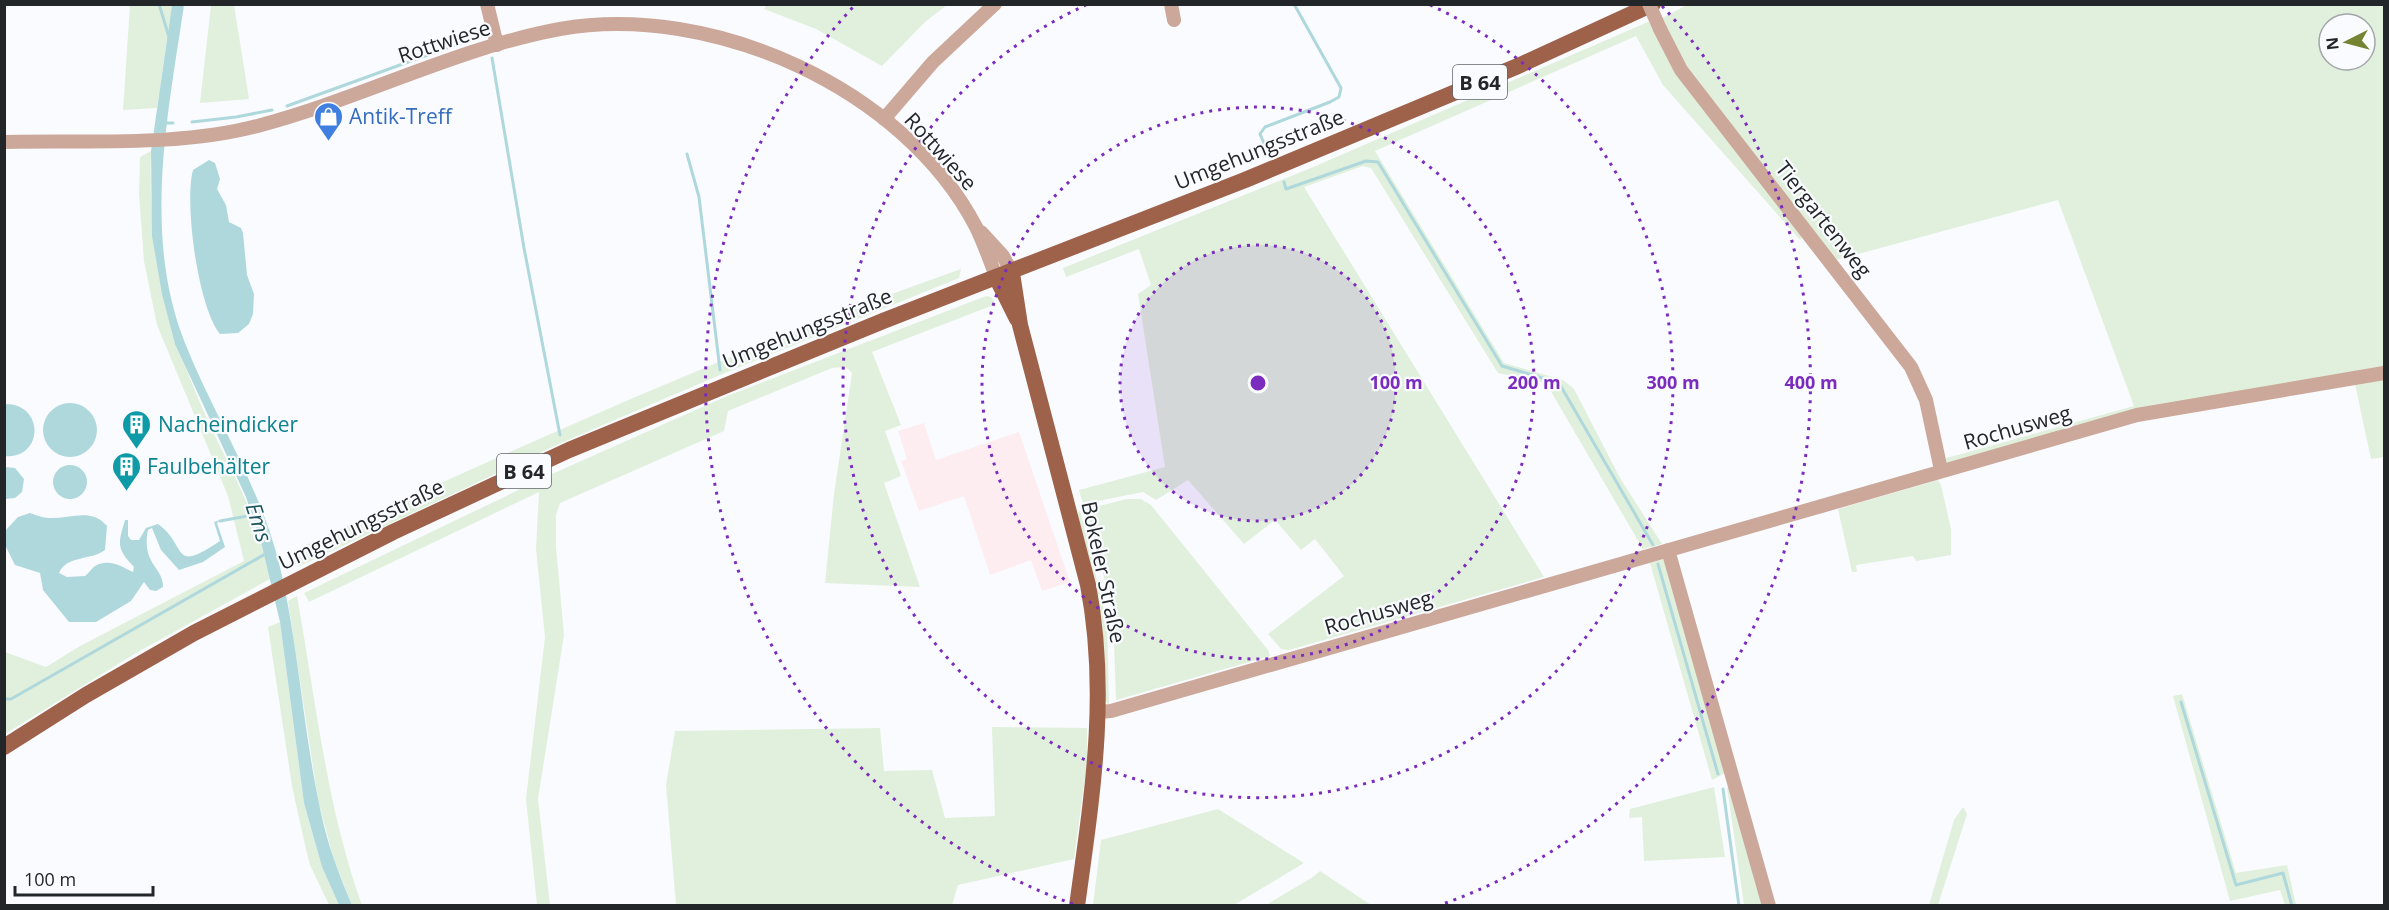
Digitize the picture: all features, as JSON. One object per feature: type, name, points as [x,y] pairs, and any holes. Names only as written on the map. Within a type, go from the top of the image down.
[{"type":"main road","name":"Umgehungsstraße","points":[[4,747],[139,664],[254,603],[578,446],[872,326],[1245,180],[1518,66],[1651,4]]},
{"type":"main road","name":"Bokeler Straße","points":[[1004,276],[1020,324],[1088,585],[1099,656],[1096,765],[1077,906]]},
{"type":"street","points":[[487,4],[497,45]]},
{"type":"street","points":[[884,119],[933,62],[995,4]]},
{"type":"street","points":[[1171,4],[1174,20]]},
{"type":"street","name":"Tiergartenweg","points":[[1651,4],[1660,29],[1681,70],[1911,367],[1926,400],[1941,471]]},
{"type":"street","name":"Rottwiese","points":[[4,142],[142,139],[220,134],[261,126],[497,45],[544,32],[592,25],[637,24],[688,30],[742,43],[789,62],[837,87],[884,119],[926,159],[975,226],[1003,256],[1004,276]]},
{"type":"street","name":"Rochusweg","points":[[1099,712],[1112,711],[2137,415],[2385,374]]},
{"type":"street","points":[[1668,550],[1769,906]]},
{"type":"shaded area","points":[[924,423],[936,460],[1019,432],[1070,582],[1042,591],[1031,560],[990,575],[964,496],[919,511],[901,461],[907,459],[898,431]]},
{"type":"green space","points":[[767,4],[947,5],[925,22],[882,66],[816,29],[764,9]]},
{"type":"green space","points":[[1689,4],[2384,5],[2384,369],[2236,396],[1946,463],[1943,459],[2134,406],[2058,200],[1836,260],[1686,66],[1662,18]]},
{"type":"green space","points":[[130,5],[172,5],[157,108],[123,110]]},
{"type":"green space","points":[[211,5],[234,5],[249,99],[200,103]]},
{"type":"green space","points":[[1650,21],[1803,235],[1800,240],[1663,85],[1636,36],[1375,151],[1504,363],[1563,380],[1574,389],[1620,478],[1662,544],[1643,549],[1546,383],[1498,373],[1371,168],[1363,166],[1304,187],[1544,577],[1289,650],[1281,649],[1268,634],[1344,576],[1315,539],[1301,550],[1275,520],[1244,544],[1188,480],[1156,500],[1143,492],[1083,504],[1079,490],[1165,467],[1138,294],[1151,285],[1139,249],[1066,277],[1063,268],[1311,168]]},
{"type":"green space","points":[[151,151],[155,247],[175,337],[198,398],[258,531],[270,579],[136,653],[5,734],[5,652],[46,667],[80,646],[244,561],[228,496],[157,325],[144,261],[139,194],[140,157]]},
{"type":"green space","points":[[961,269],[959,278],[720,375],[561,443],[298,567],[295,550],[459,475],[708,366]]},
{"type":"green space","points":[[986,296],[991,297],[996,304],[872,352],[901,425],[885,431],[901,476],[884,483],[920,587],[825,583],[834,494],[852,373],[846,367],[832,368],[728,411],[724,431],[560,503],[556,515],[556,547],[564,635],[538,799],[550,905],[537,905],[526,799],[545,637],[536,549],[539,492],[309,602],[304,593],[552,474],[727,396]]},
{"type":"green space","points":[[2384,379],[2384,457],[2371,459],[2355,384]]},
{"type":"green space","points":[[1938,480],[1951,529],[1951,555],[1916,561],[1913,556],[1856,565],[1857,572],[1852,572],[1838,509]]},
{"type":"green space","points":[[1127,499],[1141,499],[1151,505],[1268,650],[1270,656],[1116,700],[1113,614],[1087,509]]},
{"type":"green space","points":[[1080,510],[1107,622],[1109,705],[1104,700],[1102,626],[1076,517]]},
{"type":"green space","points":[[1664,559],[1725,773],[1712,780],[1650,563]]},
{"type":"green space","points":[[297,596],[331,791],[339,829],[362,905],[352,905],[334,860],[318,800],[288,601]]},
{"type":"green space","points":[[280,622],[304,803],[322,867],[339,905],[329,905],[310,865],[292,786],[268,627]]},
{"type":"green space","points":[[2182,694],[2236,873],[2287,865],[2296,905],[2285,905],[2280,890],[2230,901],[2173,696]]},
{"type":"green space","points":[[992,727],[1087,728],[1087,763],[1074,859],[958,885],[952,905],[676,905],[666,785],[675,731],[880,728],[884,771],[932,770],[945,818],[995,816]]},
{"type":"green space","points":[[1714,787],[1725,857],[1644,861],[1642,817],[1629,818],[1630,809]]},
{"type":"green space","points":[[1727,787],[1730,788],[1764,905],[1744,905]]},
{"type":"green space","points":[[1963,807],[1967,814],[1938,905],[1929,905],[1954,820]]},
{"type":"green space","points":[[1218,809],[1304,863],[1234,905],[1093,905],[1101,840]]},
{"type":"green space","points":[[1320,871],[1371,905],[1266,905],[1313,877]]},
{"type":"water","name":"Ems","points":[[172,5],[184,5],[171,89],[162,175],[164,260],[172,302],[197,371],[260,506],[279,563],[324,826],[336,866],[352,905],[339,905],[322,867],[304,803],[280,622],[262,546],[246,497],[175,344],[162,294],[152,236],[151,151]]},
{"type":"water","points":[[209,160],[215,163],[220,179],[217,189],[226,205],[229,222],[241,228],[243,233],[247,275],[254,294],[253,314],[249,324],[238,333],[220,334],[212,321],[199,279],[190,206],[191,185],[193,170]]},
{"type":"water","points":[[65,403],[75,403],[85,407],[93,415],[97,430],[93,445],[85,453],[75,457],[65,457],[55,453],[47,445],[43,435],[43,425],[47,415],[55,407]]},
{"type":"water","points":[[4,404],[18,406],[27,412],[33,421],[35,431],[32,441],[27,449],[18,455],[5,456]]},
{"type":"water","points":[[70,465],[82,470],[87,482],[82,494],[70,499],[58,494],[53,482],[58,470]]},
{"type":"water","points":[[5,467],[15,468],[24,479],[22,492],[15,498],[5,499]]},
{"type":"water","points":[[30,513],[49,518],[87,515],[101,520],[107,526],[105,550],[67,563],[59,573],[67,577],[85,576],[95,566],[105,563],[124,567],[133,572],[134,567],[124,555],[120,545],[125,520],[128,520],[128,536],[131,540],[139,540],[146,528],[158,524],[167,532],[181,553],[193,556],[220,541],[214,522],[220,520],[217,523],[225,547],[203,562],[179,570],[161,550],[152,528],[148,530],[148,551],[160,575],[163,587],[156,591],[150,590],[144,582],[131,601],[96,622],[69,622],[43,590],[40,573],[15,565],[5,545],[5,531],[18,517]]},
{"type":"waterway","points":[[159,4],[169,37]]},
{"type":"waterway","points":[[1269,155],[1260,134],[1265,127],[1330,102],[1339,97],[1341,88],[1294,4]]},
{"type":"waterway","points":[[287,106],[469,40]]},
{"type":"waterway","points":[[492,58],[524,248],[560,435]]},
{"type":"waterway","points":[[192,122],[272,110]]},
{"type":"waterway","points":[[163,123],[173,123]]},
{"type":"waterway","points":[[687,154],[699,197],[720,370]]},
{"type":"waterway","points":[[1284,182],[1286,189],[1366,161],[1378,162],[1502,366],[1559,383],[1653,545]]},
{"type":"waterway","name":"Ems","points":[[220,521],[253,515]]},
{"type":"waterway","points":[[4,699],[11,699],[267,553]]},
{"type":"waterway","points":[[1658,564],[1718,774]]},
{"type":"waterway","points":[[2181,702],[2236,885],[2283,873],[2292,906]]},
{"type":"waterway","points":[[1723,789],[1739,906]]},
{"type":"place","name":"Antik-Treff","points":[[328,142]]},
{"type":"place","name":"Nacheindicker","points":[[137,450]]},
{"type":"place","name":"Faulbehälter","points":[[126,492]]}]
